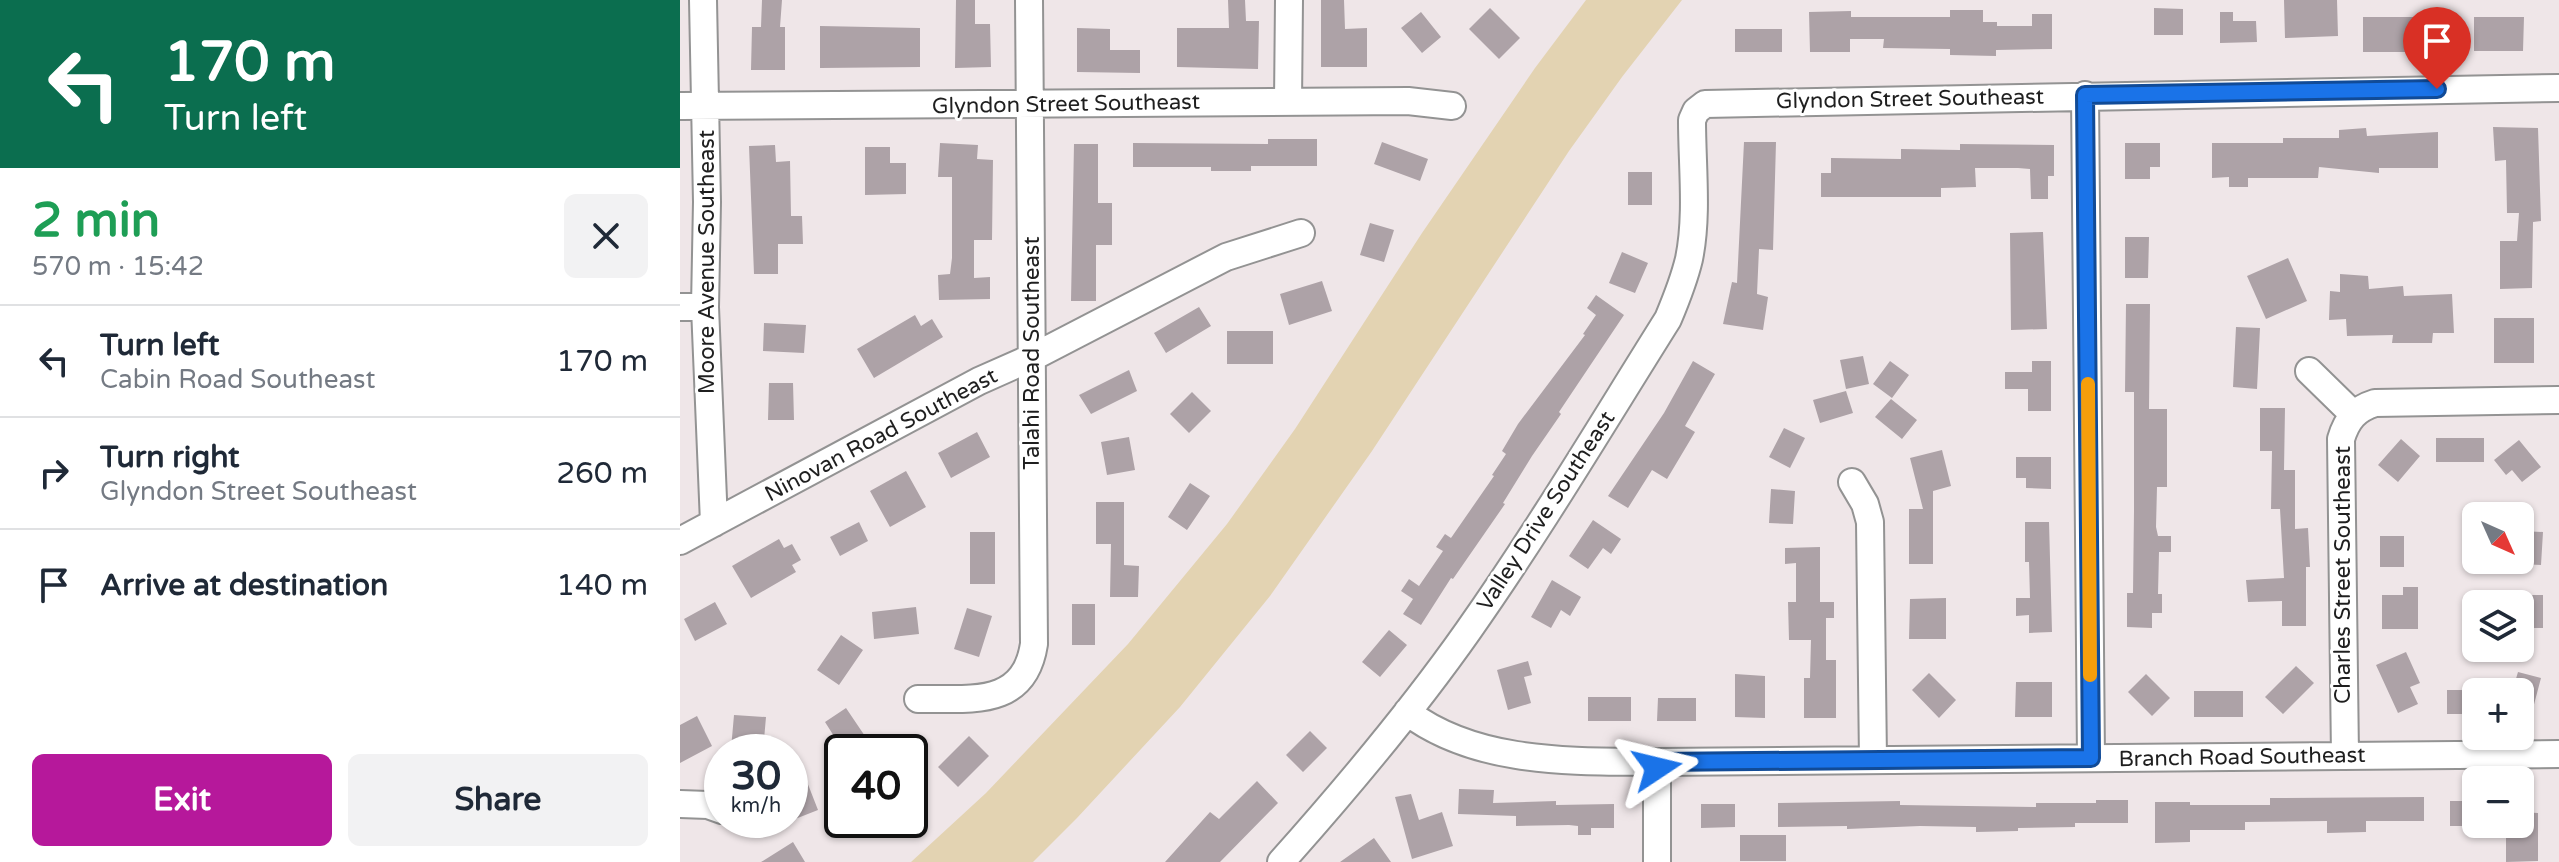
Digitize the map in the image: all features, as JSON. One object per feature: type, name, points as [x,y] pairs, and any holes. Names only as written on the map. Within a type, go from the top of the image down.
[{"type":"street","name":"Moore Avenue Southeast","points":[[703,0],[693,106],[707,202],[692,307],[714,523]]},
{"type":"street","name":"Talahi Road Southeast","points":[[918,699],[990,697],[1021,691],[1032,659],[1029,0]]},
{"type":"street","points":[[1288,102],[1289,0]]},
{"type":"street","name":"Glyndon Street Southeast","points":[[1696,111],[1710,102],[2559,88]]},
{"type":"street","points":[[2085,95],[2091,758]]},
{"type":"street","name":"Glyndon Street Southeast","points":[[693,106],[1408,101],[1452,106]]},
{"type":"street","name":"Valley Drive Southeast","points":[[1281,862],[1322,817],[1407,712],[1466,633],[1523,550],[1668,319],[1681,288],[1692,239],[1692,120],[1696,111]]},
{"type":"street","name":"Ninovan Road Southeast","points":[[680,541],[979,381],[1033,357],[1226,257],[1301,233]]},
{"type":"street","points":[[2309,371],[2353,414]]},
{"type":"street","name":"Charles Street Southeast","points":[[2345,756],[2341,439],[2345,425],[2353,414],[2375,403],[2559,400]]},
{"type":"street","points":[[1852,482],[1865,504],[1870,522],[1873,760]]},
{"type":"street","name":"Branch Road Southeast","points":[[1407,712],[1443,735],[1463,743],[1513,754],[1565,760],[1657,762],[2559,754]]},
{"type":"street","points":[[1657,762],[1657,862]]},
{"type":"street","points":[[680,804],[704,805]]},
{"type":"shaded area","points":[[1586,0],[1682,0],[1569,151],[1372,451],[1270,596],[1180,707],[1033,862],[911,862],[986,793],[1128,644],[1227,524],[1295,429],[1422,233],[1535,68]]},
{"type":"building","points":[[762,0],[782,0],[780,27],[785,27],[785,70],[751,70],[752,27],[761,27]]},
{"type":"building","points":[[956,0],[975,0],[975,24],[990,24],[991,67],[955,68]]},
{"type":"building","points":[[1228,0],[1245,0],[1246,21],[1259,21],[1258,69],[1177,67],[1177,28],[1229,28]]},
{"type":"building","points":[[1321,0],[1344,0],[1345,29],[1367,28],[1367,67],[1321,67]]},
{"type":"building","points":[[2284,0],[2337,0],[2338,36],[2285,38]]},
{"type":"building","points":[[1490,8],[1520,38],[1499,59],[1469,29]]},
{"type":"building","points":[[2154,8],[2183,9],[2183,35],[2154,35]]},
{"type":"building","points":[[1950,10],[1983,10],[1983,22],[1997,22],[1997,26],[2032,26],[2032,14],[2052,14],[2052,49],[1996,50],[1996,56],[1950,55],[1950,49],[1883,48],[1884,39],[1850,39],[1850,52],[1810,52],[1809,12],[1851,11],[1851,17],[1950,17]]},
{"type":"building","points":[[1421,12],[1441,37],[1422,53],[1401,28]]},
{"type":"building","points":[[2220,12],[2233,12],[2233,21],[2256,21],[2257,42],[2220,43]]},
{"type":"building","points":[[2363,17],[2414,17],[2414,52],[2363,52]]},
{"type":"building","points":[[2474,17],[2524,17],[2523,51],[2474,51]]},
{"type":"building","points":[[820,26],[920,28],[920,67],[820,68]]},
{"type":"building","points":[[1077,28],[1110,29],[1110,50],[1140,50],[1140,73],[1077,72]]},
{"type":"building","points":[[1735,29],[1782,29],[1782,52],[1735,52]]},
{"type":"building","points":[[2493,127],[2538,128],[2541,221],[2533,222],[2532,288],[2500,289],[2500,241],[2517,241],[2519,213],[2507,213],[2506,160],[2495,161]]},
{"type":"building","points":[[2366,128],[2367,136],[2438,132],[2438,168],[2379,168],[2379,173],[2319,167],[2318,178],[2248,178],[2248,187],[2229,187],[2229,177],[2212,178],[2212,143],[2283,143],[2283,138],[2339,138],[2339,130]]},
{"type":"building","points":[[1268,139],[1317,139],[1317,166],[1251,166],[1251,171],[1211,171],[1211,167],[1133,167],[1133,143],[1268,144]]},
{"type":"building","points":[[1382,142],[1428,159],[1420,181],[1374,164]]},
{"type":"building","points":[[1744,142],[1776,142],[1773,250],[1759,249],[1757,294],[1768,297],[1763,330],[1723,324],[1732,282],[1737,283]]},
{"type":"building","points":[[940,143],[978,145],[977,159],[993,160],[992,240],[974,240],[974,278],[990,277],[990,299],[939,300],[938,275],[950,274],[952,258],[952,177],[938,177]]},
{"type":"building","points":[[2125,143],[2160,143],[2160,167],[2150,167],[2150,179],[2125,179]]},
{"type":"building","points":[[1074,144],[1098,144],[1098,203],[1112,203],[1112,245],[1096,245],[1096,301],[1071,301]]},
{"type":"building","points":[[1960,144],[2054,145],[2054,176],[2048,176],[2048,199],[2031,199],[2030,169],[2018,168],[1975,168],[1976,187],[1941,188],[1941,197],[1821,197],[1821,173],[1831,173],[1831,158],[1901,159],[1901,149],[1960,150]]},
{"type":"building","points":[[775,145],[776,162],[790,161],[791,216],[802,216],[803,244],[778,244],[778,274],[754,274],[749,146]]},
{"type":"building","points":[[865,147],[890,147],[890,163],[906,163],[906,194],[865,195]]},
{"type":"building","points":[[1628,172],[1652,172],[1652,205],[1628,205]]},
{"type":"building","points":[[1370,223],[1394,230],[1384,262],[1360,255]]},
{"type":"building","points":[[2043,232],[2047,329],[2011,330],[2010,233]]},
{"type":"building","points":[[2125,237],[2149,237],[2148,278],[2125,278]]},
{"type":"building","points":[[1622,252],[1648,263],[1635,293],[1609,283]]},
{"type":"building","points":[[2288,258],[2307,301],[2266,319],[2247,276]]},
{"type":"building","points":[[2340,274],[2368,276],[2369,289],[2403,286],[2404,296],[2452,294],[2454,333],[2433,333],[2432,343],[2392,343],[2393,335],[2347,336],[2346,319],[2329,320],[2330,291],[2340,292]]},
{"type":"building","points":[[1322,281],[1332,311],[1289,325],[1280,294]]},
{"type":"building","points":[[1596,295],[1624,315],[1559,412],[1561,414],[1532,456],[1505,504],[1421,625],[1403,614],[1413,599],[1401,591],[1409,579],[1419,586],[1443,551],[1436,547],[1445,534],[1451,538],[1494,476],[1506,454],[1502,451],[1518,424],[1585,335],[1596,315],[1587,308]]},
{"type":"building","points":[[2126,304],[2150,304],[2149,409],[2167,409],[2167,487],[2157,487],[2156,527],[2158,536],[2171,536],[2171,552],[2159,552],[2158,594],[2162,594],[2162,613],[2152,613],[2152,628],[2127,627],[2127,593],[2133,593],[2134,392],[2125,392]]},
{"type":"building","points":[[1199,307],[1211,326],[1166,353],[1154,333]]},
{"type":"building","points":[[915,315],[921,326],[932,319],[943,337],[874,378],[857,349]]},
{"type":"building","points":[[2494,318],[2534,318],[2534,363],[2494,363]]},
{"type":"building","points":[[764,323],[806,325],[804,353],[763,351]]},
{"type":"building","points":[[2236,327],[2260,328],[2257,389],[2233,387]]},
{"type":"building","points":[[1227,331],[1273,331],[1273,364],[1227,364]]},
{"type":"building","points":[[1863,356],[1869,384],[1846,389],[1840,360]]},
{"type":"building","points":[[1693,361],[1715,374],[1685,426],[1695,432],[1667,479],[1652,470],[1628,508],[1608,496],[1664,413]]},
{"type":"building","points":[[1890,361],[1909,375],[1892,398],[1873,384]]},
{"type":"building","points":[[2032,361],[2051,361],[2051,411],[2028,411],[2028,389],[2005,389],[2005,372],[2032,372]]},
{"type":"building","points":[[1129,370],[1137,391],[1091,414],[1079,395]]},
{"type":"building","points":[[769,383],[793,383],[794,420],[768,420]]},
{"type":"building","points":[[1846,391],[1853,413],[1820,423],[1813,400]]},
{"type":"building","points":[[1192,392],[1211,411],[1189,433],[1170,414]]},
{"type":"building","points":[[1891,399],[1917,420],[1902,439],[1875,417]]},
{"type":"building","points":[[2260,408],[2285,408],[2284,470],[2295,470],[2295,529],[2308,528],[2310,567],[2306,567],[2306,626],[2282,626],[2282,601],[2248,602],[2246,580],[2284,578],[2280,509],[2271,509],[2272,451],[2260,451]]},
{"type":"building","points":[[1784,428],[1805,438],[1790,468],[1769,457]]},
{"type":"building","points":[[977,432],[990,457],[951,478],[938,453]]},
{"type":"building","points":[[1129,437],[1135,470],[1107,475],[1101,442]]},
{"type":"building","points":[[2436,438],[2484,438],[2484,462],[2436,462]]},
{"type":"building","points":[[2401,439],[2420,456],[2398,482],[2378,465]]},
{"type":"building","points":[[2519,440],[2541,467],[2522,482],[2512,470],[2506,475],[2494,460]]},
{"type":"building","points":[[1942,450],[1951,486],[1933,491],[1933,564],[1909,564],[1909,509],[1923,509],[1910,458]]},
{"type":"building","points":[[2016,457],[2051,457],[2051,489],[2026,488],[2026,478],[2016,478]]},
{"type":"building","points":[[906,471],[926,507],[890,527],[870,491]]},
{"type":"building","points":[[1190,483],[1210,496],[1187,530],[1168,517]]},
{"type":"building","points":[[1771,489],[1795,491],[1793,524],[1769,523]]},
{"type":"building","points":[[1096,502],[1124,502],[1124,565],[1139,566],[1138,597],[1110,597],[1111,544],[1096,544]]},
{"type":"building","points":[[1593,520],[1621,539],[1611,554],[1603,548],[1588,569],[1569,556]]},
{"type":"building","points":[[859,522],[868,541],[840,556],[830,537]]},
{"type":"building","points":[[2025,522],[2049,522],[2052,632],[2029,633],[2029,615],[2016,616],[2016,598],[2030,598],[2029,562],[2025,562]]},
{"type":"building","points":[[970,532],[995,532],[995,584],[970,584]]},
{"type":"building","points":[[2534,532],[2543,532],[2541,565],[2534,565]]},
{"type":"building","points":[[2380,536],[2404,536],[2404,567],[2380,567]]},
{"type":"building","points":[[779,539],[784,548],[792,544],[801,560],[792,565],[796,572],[751,598],[732,566]]},
{"type":"building","points":[[1820,547],[1820,602],[1834,602],[1834,618],[1826,618],[1826,660],[1836,660],[1836,718],[1804,718],[1804,678],[1810,678],[1811,640],[1789,640],[1788,602],[1796,602],[1796,563],[1785,564],[1785,548]]},
{"type":"building","points":[[1552,580],[1581,597],[1570,616],[1561,610],[1551,628],[1531,617]]},
{"type":"building","points":[[2403,587],[2418,587],[2418,629],[2382,629],[2382,595],[2403,595]]},
{"type":"building","points":[[2534,595],[2543,595],[2543,628],[2534,628]]},
{"type":"building","points":[[1946,598],[1946,639],[1909,639],[1910,599]]},
{"type":"building","points":[[715,602],[727,624],[695,641],[684,619]]},
{"type":"building","points":[[1072,604],[1095,604],[1095,645],[1072,645]]},
{"type":"building","points":[[916,607],[919,634],[874,639],[872,612]]},
{"type":"building","points":[[967,608],[992,616],[979,657],[954,649]]},
{"type":"building","points":[[1389,630],[1407,645],[1380,677],[1362,662]]},
{"type":"building","points":[[841,635],[863,650],[839,685],[817,670]]},
{"type":"building","points":[[2406,652],[2420,683],[2410,687],[2418,704],[2398,713],[2376,665]]},
{"type":"building","points":[[1528,661],[1532,675],[1524,677],[1531,703],[1508,710],[1497,670]]},
{"type":"building","points":[[2296,666],[2314,683],[2283,714],[2265,697]]},
{"type":"building","points":[[2518,672],[2541,678],[2534,704],[2534,678],[2516,678]]},
{"type":"building","points":[[1929,673],[1956,700],[1939,718],[1912,690]]},
{"type":"building","points":[[1735,674],[1765,676],[1765,718],[1735,717]]},
{"type":"building","points":[[2146,674],[2170,698],[2152,716],[2128,692]]},
{"type":"building","points":[[2016,682],[2052,682],[2052,717],[2015,717]]},
{"type":"building","points":[[2447,690],[2462,690],[2462,714],[2447,714]]},
{"type":"building","points":[[2194,691],[2243,691],[2243,717],[2194,717]]},
{"type":"building","points":[[1588,697],[1631,697],[1631,721],[1588,721]]},
{"type":"building","points":[[1658,698],[1696,698],[1696,721],[1657,721]]},
{"type":"building","points":[[846,708],[864,734],[833,734],[825,722]]},
{"type":"building","points":[[734,715],[766,717],[764,734],[732,734]]},
{"type":"building","points":[[697,716],[706,734],[704,750],[680,763],[680,725]]},
{"type":"building","points":[[1310,731],[1327,748],[1303,772],[1286,755]]},
{"type":"building","points":[[969,736],[989,756],[958,787],[938,767]]},
{"type":"building","points":[[1257,781],[1278,803],[1220,862],[1165,862],[1210,812],[1219,819]]},
{"type":"building","points":[[808,784],[818,810],[808,814]]},
{"type":"building","points":[[1459,789],[1494,790],[1493,803],[1556,801],[1556,805],[1614,804],[1614,828],[1591,828],[1591,835],[1578,835],[1578,826],[1516,826],[1516,816],[1458,814]]},
{"type":"building","points":[[1411,794],[1419,820],[1442,812],[1453,846],[1412,859],[1395,797]]},
{"type":"building","points":[[2424,797],[2424,821],[2366,821],[2366,832],[2327,833],[2327,821],[2245,822],[2245,830],[2190,830],[2190,842],[2155,843],[2155,802],[2270,805],[2270,798]]},
{"type":"building","points":[[2096,800],[2128,800],[2128,823],[2075,823],[2075,827],[1976,832],[1976,827],[1778,827],[1778,803],[1900,801],[1900,805],[2036,807],[2036,803],[2096,803]]},
{"type":"building","points":[[2450,801],[2462,801],[2462,826],[2450,826]]},
{"type":"building","points":[[1701,804],[1735,804],[1735,827],[1701,828]]},
{"type":"building","points":[[2534,813],[2538,813],[2538,861],[2506,862],[2506,838],[2534,838]]},
{"type":"building","points":[[1740,835],[1786,835],[1786,861],[1740,861]]},
{"type":"building","points":[[1374,838],[1391,862],[1340,862]]},
{"type":"building","points":[[793,842],[805,862],[761,862]]},
{"type":"slow traffic","points":[[2088,384],[2090,675]]},
{"type":"route","points":[[1657,768],[1657,762],[2091,758],[2085,95],[2437,89]]}]
